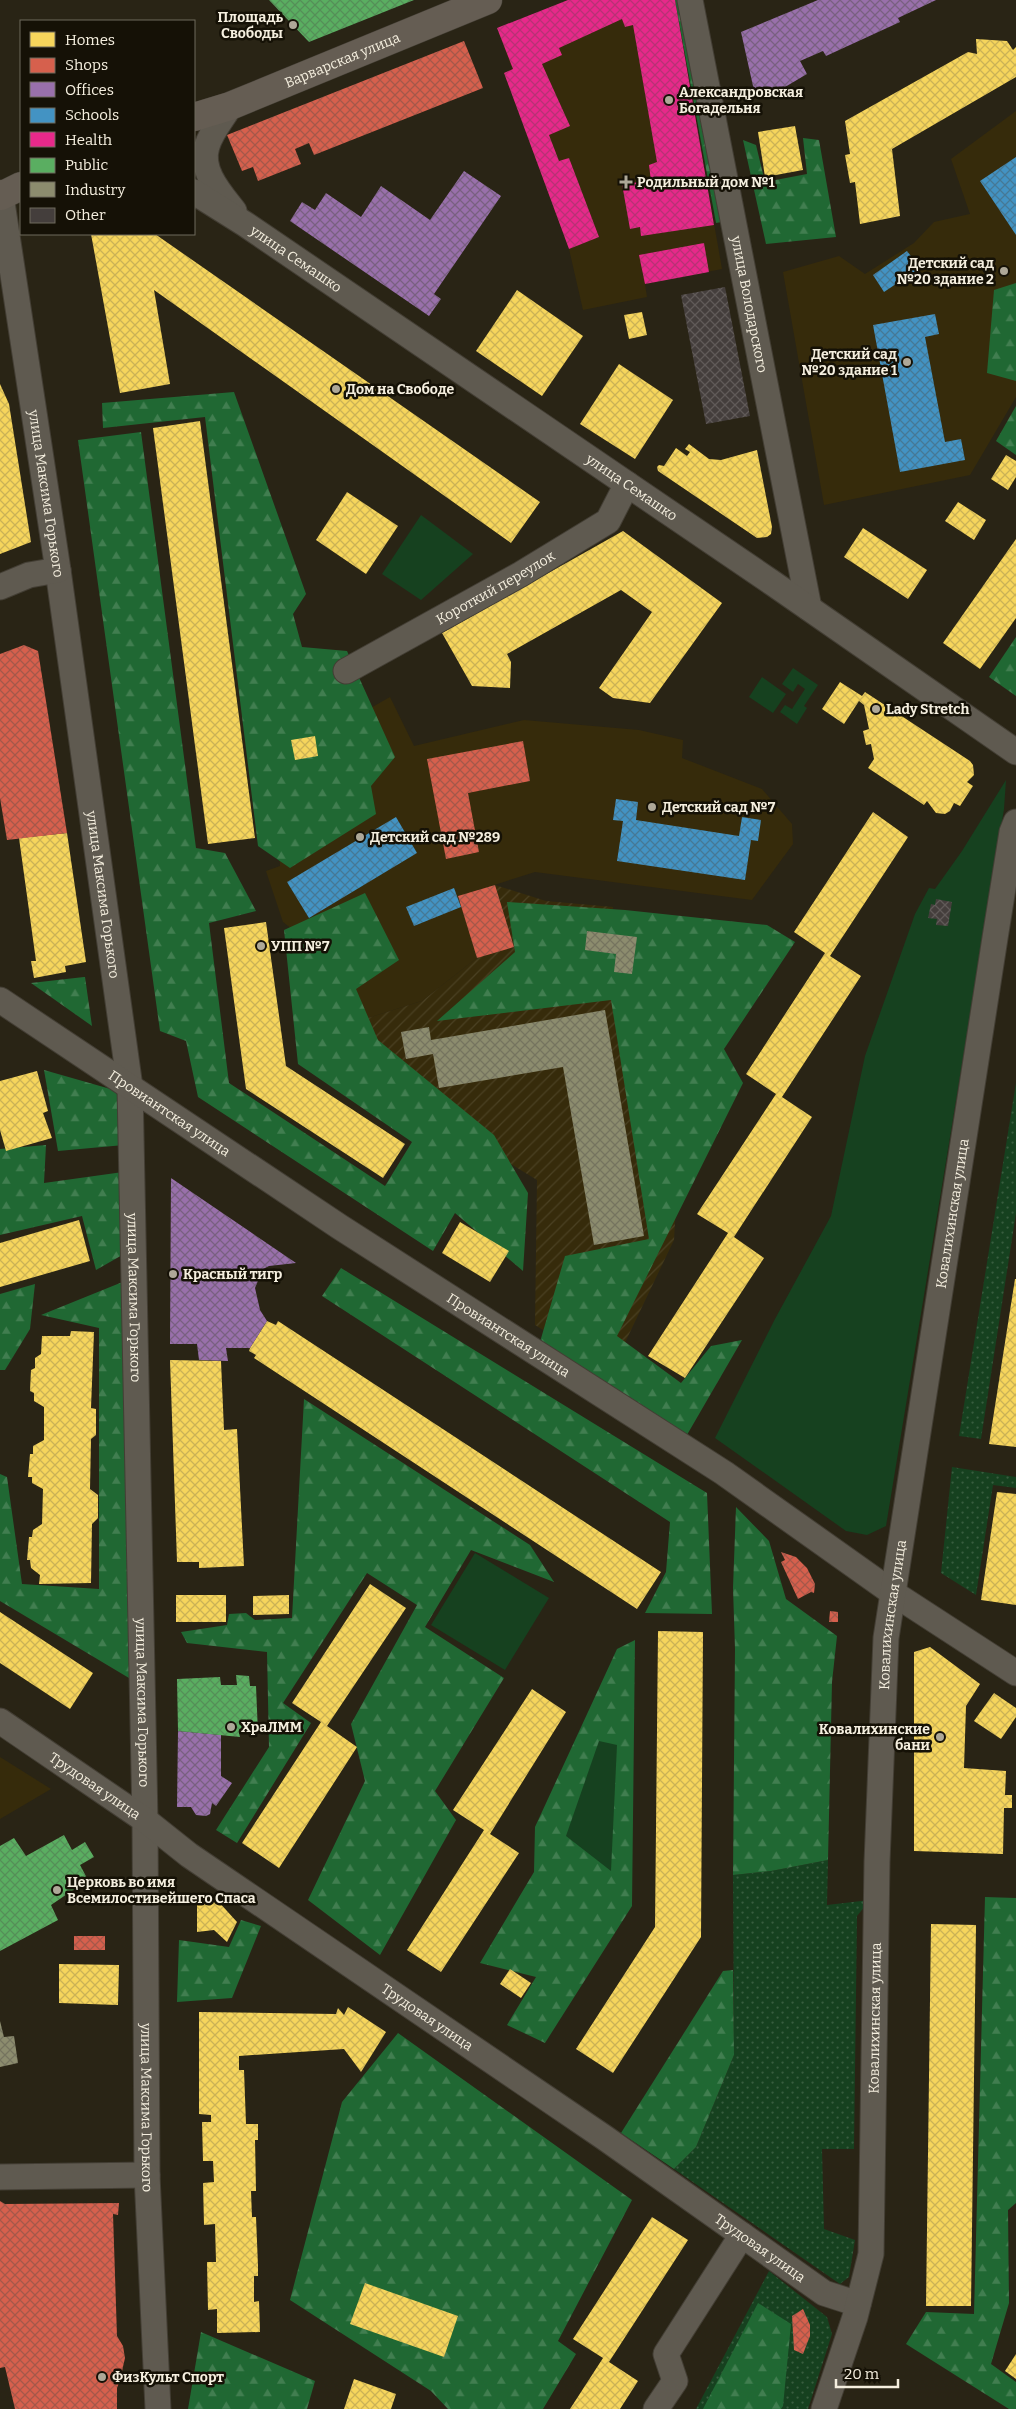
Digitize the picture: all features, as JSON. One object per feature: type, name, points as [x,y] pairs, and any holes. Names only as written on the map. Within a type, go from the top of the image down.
[{"type":"main road","name":"Варварская улица","points":[[195,117],[230,106],[488,0]]},
{"type":"street","name":"улица Володарского","points":[[690,0],[809,608]]},
{"type":"street","name":"улица Семашко","points":[[230,106],[207,144],[205,155],[214,186],[246,224]]},
{"type":"street","name":"улица Максима Горького","points":[[8,192],[58,570],[130,1087],[145,1820],[147,2175],[158,2409]]},
{"type":"street","name":"улица Семашко","points":[[195,193],[246,224],[809,608],[1016,752]]},
{"type":"street","name":"Короткий переулок","points":[[346,672],[520,574],[608,521],[627,484]]},
{"type":"street","points":[[0,587],[29,575],[58,570]]},
{"type":"street","name":"Ковалихинская улица","points":[[824,2409],[858,2304],[871,2254],[877,1862],[886,1638],[1012,832],[1016,822]]},
{"type":"street","name":"Провиантская улица","points":[[0,1000],[340,1227],[724,1473],[893,1593],[1016,1673]]},
{"type":"street","name":"Трудовая улица","points":[[0,1722],[145,1820],[189,1855],[605,2138],[824,2293],[858,2304]]},
{"type":"street","points":[[0,2177],[147,2175]]},
{"type":"street","points":[[656,2409],[675,2381],[666,2354],[742,2235]]},
{"type":"shaded area","name":"Родильный дом №1","points":[[675,0],[722,269],[645,284],[647,297],[583,310],[569,249],[504,73],[512,69],[497,28]]},
{"type":"shaded area","name":"Детский сад №20 здание 1","points":[[1016,111],[1016,397],[970,475],[824,505],[783,272],[839,256],[865,274],[914,243],[934,222],[970,214],[951,159]]},
{"type":"shaded area","points":[[390,697],[414,746],[524,720],[639,730],[683,740],[682,758],[762,789],[792,824],[793,844],[752,900],[535,872],[459,896],[477,958],[422,1001],[365,1019],[338,965],[283,922],[266,871],[280,866],[276,815],[323,735]]},
{"type":"shaded area","points":[[495,885],[546,901],[613,907],[610,934],[689,984],[674,1240],[611,1372],[535,1325],[537,1180],[434,1117],[373,1045],[365,1019],[422,1001],[477,958],[458,896]]},
{"type":"shaded area","points":[[0,1757],[51,1789],[0,1819]]},
{"type":"green space","points":[[675,0],[685,0],[727,221],[716,223]]},
{"type":"green space","points":[[803,138],[819,140],[836,237],[766,244],[743,140],[756,145],[765,182],[807,174]]},
{"type":"green space","points":[[1016,283],[1016,381],[987,373],[994,290]]},
{"type":"green space","points":[[234,392],[306,594],[293,614],[302,647],[347,651],[395,757],[371,786],[376,814],[290,868],[258,846],[205,417],[103,428],[102,403]]},
{"type":"green space","points":[[1016,406],[1016,455],[996,441]]},
{"type":"green space","points":[[141,432],[196,848],[225,853],[256,911],[209,923],[229,1083],[385,1186],[412,1142],[298,1064],[284,930],[365,893],[399,960],[356,989],[378,1040],[494,1135],[528,1193],[523,1271],[455,1213],[433,1251],[198,1097],[186,1041],[160,1031],[78,440]]},
{"type":"green space","points":[[421,515],[473,554],[421,600],[382,574]]},
{"type":"green space","points":[[1016,637],[1016,696],[989,677]]},
{"type":"green space","points":[[793,668],[818,685],[804,706],[807,708],[797,724],[780,712],[785,705],[792,709],[805,689],[798,684],[793,692],[782,684]]},
{"type":"green space","points":[[762,677],[786,694],[773,713],[749,697]]},
{"type":"green space","points":[[1006,780],[1004,809],[886,1526],[867,1535],[846,1531],[715,1438],[775,1319],[831,1216],[865,1056],[915,914],[929,888],[935,889],[962,851]]},
{"type":"green space","points":[[507,902],[625,910],[767,925],[795,942],[724,1049],[743,1083],[617,1336],[681,1383],[711,1346],[742,1340],[684,1440],[540,1342],[565,1256],[649,1239],[611,1000],[437,1021],[515,952]]},
{"type":"green space","points":[[84,977],[92,1026],[31,983]]},
{"type":"green space","points":[[44,1070],[121,1092],[124,1145],[58,1151]]},
{"type":"green space","points":[[1016,1083],[1016,1213],[981,1439],[959,1436]]},
{"type":"green space","points":[[46,1145],[44,1183],[123,1172],[124,1254],[96,1270],[82,1216],[0,1235],[0,1149]]},
{"type":"green space","points":[[341,1268],[707,1493],[712,1614],[645,1613],[666,1572],[670,1522],[322,1296]]},
{"type":"green space","points":[[125,1281],[134,1681],[0,1601],[0,1474],[7,1477],[22,1584],[99,1589],[99,1328],[41,1315]]},
{"type":"green space","points":[[35,1284],[30,1329],[5,1370],[0,1370],[0,1294]]},
{"type":"green space","points":[[304,1399],[530,1545],[554,1582],[471,1550],[425,1627],[504,1678],[435,1791],[456,1820],[380,1955],[308,1900],[365,1781],[351,1724],[417,1605],[367,1573],[283,1703],[311,1723],[237,1843],[216,1830],[269,1747],[267,1652],[187,1643],[181,1632],[227,1625],[229,1614],[246,1613],[255,1620],[292,1618]]},
{"type":"green space","points":[[952,1467],[1016,1477],[1016,1488],[993,1485],[976,1595],[941,1573]]},
{"type":"green space","points":[[736,1507],[769,1541],[786,1599],[837,1636],[832,1682],[828,1860],[771,1871],[733,1875],[735,1649],[733,1588]]},
{"type":"green space","points":[[475,1553],[549,1598],[505,1670],[431,1625]]},
{"type":"green space","points":[[635,1640],[632,1906],[545,2043],[507,2025],[536,1977],[480,1963],[534,1872],[535,1827],[617,1649]]},
{"type":"green space","points":[[599,1741],[617,1745],[611,1871],[566,1836]]},
{"type":"green space","points":[[828,1860],[827,1905],[870,1900],[857,1916],[854,2149],[822,2149],[824,2229],[855,2240],[849,2277],[840,2284],[674,2169],[696,2147],[734,2055],[733,1875],[771,1871]]},
{"type":"green space","points":[[985,1897],[1016,1898],[1016,2203],[1008,2210],[1009,2303],[991,2364],[1016,2382],[1016,2409],[1009,2409],[906,2344],[926,2312],[974,2314]]},
{"type":"green space","points":[[241,1920],[261,1926],[232,1998],[177,2002],[179,1940],[229,1947]]},
{"type":"green space","points":[[733,1970],[734,2055],[696,2147],[674,2169],[621,2133],[723,1971]]},
{"type":"green space","points":[[398,2033],[632,2200],[558,2341],[576,2354],[543,2409],[448,2409],[431,2391],[290,2300],[342,2102]]},
{"type":"green space","points":[[769,2271],[827,2317],[832,2334],[808,2409],[696,2409]]},
{"type":"green space","points":[[758,2303],[791,2324],[783,2406],[781,2409],[703,2409]]},
{"type":"green space","points":[[201,2332],[315,2381],[307,2409],[188,2409]]},
{"type":"building: Homes","points":[[976,39],[1007,41],[1013,50],[1016,47],[1016,77],[892,149],[900,216],[860,224],[855,182],[850,183],[845,155],[850,154],[845,121],[968,52],[977,54]]},
{"type":"building: Homes","points":[[795,126],[803,170],[765,177],[758,132]]},
{"type":"building: Homes","name":"Дом на Свободе","points":[[91,235],[156,235],[540,502],[511,543],[154,290],[170,384],[120,393]]},
{"type":"building: Homes","points":[[517,290],[583,336],[542,396],[476,351]]},
{"type":"building: Homes","points":[[642,312],[647,335],[629,339],[624,315]]},
{"type":"building: Homes","points":[[619,364],[673,400],[635,459],[580,424]]},
{"type":"building: Homes","points":[[0,384],[9,404],[31,542],[0,554]]},
{"type":"building: Homes","points":[[200,421],[255,838],[208,844],[153,428]]},
{"type":"building: Homes","points":[[689,444],[709,459],[721,460],[757,450],[772,527],[771,534],[767,537],[757,538],[658,471],[657,467],[659,465],[664,466],[676,448],[687,456],[690,452],[685,449]]},
{"type":"building: Homes","points":[[1006,455],[1016,461],[1016,477],[1008,490],[991,479]]},
{"type":"building: Homes","points":[[347,492],[398,526],[366,574],[316,540]]},
{"type":"building: Homes","points":[[958,502],[986,520],[974,540],[945,521]]},
{"type":"building: Homes","points":[[863,528],[927,570],[908,599],[844,557]]},
{"type":"building: Homes","points":[[623,531],[722,603],[650,703],[613,698],[599,688],[652,612],[621,590],[507,654],[511,662],[510,688],[472,686],[442,633]]},
{"type":"building: Homes","points":[[1016,539],[1016,618],[980,669],[943,643]]},
{"type":"building: Homes","points":[[840,682],[862,696],[865,692],[970,761],[973,765],[974,775],[967,782],[973,786],[960,806],[954,803],[950,811],[945,814],[936,813],[927,801],[924,805],[868,768],[874,759],[871,744],[866,745],[863,731],[869,729],[864,705],[859,701],[844,724],[822,709]]},
{"type":"building: Homes","points":[[315,736],[318,756],[295,760],[291,740]]},
{"type":"building: Homes","points":[[873,812],[908,837],[830,956],[861,976],[782,1097],[812,1117],[734,1237],[764,1258],[685,1378],[648,1356],[728,1233],[697,1214],[776,1094],[746,1074],[825,953],[794,932]]},
{"type":"building: Homes","points":[[67,833],[86,962],[65,966],[66,972],[34,978],[31,961],[36,961],[19,838]]},
{"type":"building: Homes","points":[[266,922],[286,1066],[405,1144],[383,1178],[246,1089],[224,928]]},
{"type":"building: Homes","points":[[37,1071],[48,1111],[43,1113],[52,1138],[6,1151],[0,1130],[0,1081]]},
{"type":"building: Homes","points":[[79,1220],[90,1261],[0,1287],[0,1243]]},
{"type":"building: Homes","points":[[460,1222],[509,1251],[490,1282],[442,1253]]},
{"type":"building: Homes","points":[[207,1241],[221,1243],[236,1254],[243,1268],[239,1331],[203,1329],[193,1326],[180,1314],[174,1299],[174,1279],[182,1257],[196,1245]]},
{"type":"building: Homes","points":[[1016,1279],[1016,1447],[989,1444]]},
{"type":"building: Homes","points":[[267,1321],[276,1325],[278,1321],[661,1572],[637,1609],[254,1358],[256,1355],[249,1351],[250,1348]]},
{"type":"building: Homes","points":[[71,1331],[94,1332],[91,1408],[96,1409],[96,1435],[91,1439],[90,1489],[98,1495],[98,1518],[92,1524],[91,1583],[39,1584],[40,1575],[31,1568],[30,1560],[27,1560],[29,1537],[32,1537],[33,1530],[42,1524],[43,1489],[32,1483],[32,1477],[28,1477],[30,1454],[33,1454],[33,1446],[44,1440],[44,1407],[34,1401],[34,1393],[30,1391],[31,1370],[35,1368],[35,1358],[41,1354],[42,1336],[70,1336]]},
{"type":"building: Homes","points":[[170,1360],[221,1361],[224,1430],[237,1429],[244,1566],[199,1568],[199,1562],[177,1562]]},
{"type":"building: Homes","points":[[997,1492],[1016,1494],[1016,1605],[981,1600]]},
{"type":"building: Homes","points":[[370,1584],[406,1608],[327,1726],[357,1747],[279,1868],[242,1843],[321,1722],[292,1703]]},
{"type":"building: Homes","points":[[176,1595],[226,1595],[226,1622],[176,1622]]},
{"type":"building: Homes","points":[[289,1595],[289,1614],[253,1615],[253,1596]]},
{"type":"building: Homes","points":[[0,1612],[93,1673],[70,1709],[0,1663]]},
{"type":"building: Homes","points":[[658,1631],[703,1632],[701,1937],[613,2073],[576,2049],[655,1927]]},
{"type":"building: Homes","name":"Ковалихинские бани","points":[[930,1647],[980,1684],[966,1706],[964,1768],[1006,1771],[1005,1795],[1012,1795],[1012,1808],[1004,1808],[1003,1854],[914,1851],[914,1652]]},
{"type":"building: Homes","points":[[532,1689],[566,1712],[490,1834],[519,1853],[441,1972],[407,1950],[484,1830],[453,1810]]},
{"type":"building: Homes","points":[[994,1693],[1016,1708],[1016,1717],[1001,1739],[974,1721]]},
{"type":"building: Homes","points":[[197,1897],[217,1900],[237,1922],[227,1942],[214,1930],[197,1932]]},
{"type":"building: Homes","points":[[931,1924],[976,1925],[971,2306],[926,2306]]},
{"type":"building: Homes","points":[[59,1964],[119,1965],[118,2005],[59,2003]]},
{"type":"building: Homes","points":[[510,1969],[531,1983],[521,1998],[500,1984]]},
{"type":"building: Homes","points":[[348,2007],[386,2032],[361,2072],[344,2049],[239,2056],[239,2070],[244,2070],[246,2124],[258,2124],[258,2140],[255,2140],[256,2191],[251,2191],[252,2217],[256,2217],[258,2266],[258,2276],[254,2276],[254,2302],[259,2301],[260,2332],[217,2333],[217,2309],[208,2310],[207,2262],[216,2262],[215,2224],[204,2225],[203,2183],[214,2182],[213,2161],[203,2161],[202,2122],[211,2122],[211,2115],[199,2114],[199,2012],[336,2014],[338,2008],[344,2015]]},
{"type":"building: Homes","points":[[652,2217],[688,2240],[609,2362],[638,2381],[620,2409],[570,2409],[603,2358],[573,2339]]},
{"type":"building: Homes","points":[[365,2283],[458,2316],[444,2357],[350,2324]]},
{"type":"building: Homes","points":[[1016,2354],[1016,2379],[1005,2371]]},
{"type":"building: Homes","points":[[354,2379],[396,2394],[391,2409],[344,2409]]},
{"type":"building: Shops","points":[[464,41],[483,88],[314,155],[309,143],[295,149],[301,164],[258,181],[253,167],[242,171],[227,135]]},
{"type":"building: Shops","points":[[24,645],[38,651],[67,833],[7,840],[0,798],[0,654]]},
{"type":"building: Shops","points":[[523,741],[530,781],[468,793],[479,852],[446,859],[427,759]]},
{"type":"building: Shops","points":[[495,885],[514,947],[477,958],[458,896]]},
{"type":"building: Shops","points":[[781,1552],[796,1557],[807,1568],[815,1584],[814,1593],[811,1592],[798,1599],[781,1562],[785,1560]]},
{"type":"building: Shops","points":[[830,1611],[838,1612],[838,1622],[829,1622]]},
{"type":"building: Shops","points":[[74,1936],[105,1936],[105,1950],[74,1950]]},
{"type":"building: Shops","points":[[0,2201],[5,2204],[119,2203],[118,2215],[113,2214],[117,2336],[123,2346],[125,2358],[117,2388],[117,2409],[15,2409],[5,2367],[0,2368]]},
{"type":"building: Shops","points":[[803,2309],[810,2325],[810,2336],[803,2354],[794,2350],[792,2316]]},
{"type":"building: Offices","points":[[818,0],[936,0],[898,18],[900,22],[826,56],[823,51],[800,61],[807,74],[785,87],[755,95],[741,32]]},
{"type":"building: Offices","points":[[464,171],[501,196],[434,294],[441,299],[429,316],[290,221],[302,202],[315,210],[326,193],[361,217],[381,186],[430,220]]},
{"type":"building: Offices","points":[[171,1178],[296,1263],[269,1266],[263,1269],[255,1288],[260,1310],[267,1321],[250,1348],[226,1348],[228,1361],[199,1360],[197,1344],[170,1344]]},
{"type":"building: Offices","points":[[178,1731],[221,1735],[221,1776],[232,1783],[216,1806],[212,1803],[210,1814],[206,1816],[196,1815],[191,1807],[177,1807]]},
{"type":"building: Schools","points":[[1016,157],[1016,235],[980,181]]},
{"type":"building: Schools","points":[[907,251],[920,268],[884,292],[873,275]]},
{"type":"building: Schools","points":[[935,314],[939,334],[925,337],[945,442],[961,439],[965,460],[900,472],[873,325]]},
{"type":"building: Schools","points":[[616,799],[638,802],[636,820],[739,836],[742,817],[761,820],[758,841],[751,840],[745,880],[617,861],[623,821],[613,820]]},
{"type":"building: Schools","points":[[396,817],[417,853],[309,918],[287,882]]},
{"type":"building: Schools","points":[[454,888],[461,907],[414,926],[406,907]]},
{"type":"building: Health","name":"Александровская Богадельня","points":[[568,0],[675,0],[714,225],[641,236],[640,227],[630,229],[622,184],[651,181],[649,165],[657,162],[633,25],[625,27],[622,19],[559,48],[562,55],[542,64],[570,126],[549,135],[559,161],[569,158],[599,237],[569,249],[504,73],[513,69],[497,28]]},
{"type":"building: Health","points":[[704,243],[709,272],[645,284],[639,255]]},
{"type":"building: Public","points":[[269,0],[414,0],[309,42]]},
{"type":"building: Public","points":[[236,1675],[249,1676],[250,1686],[256,1686],[258,1733],[239,1733],[240,1737],[178,1731],[177,1679],[220,1677],[221,1685],[237,1685]]},
{"type":"building: Public","points":[[64,1835],[72,1850],[85,1842],[94,1857],[80,1865],[88,1880],[51,1905],[58,1920],[0,1951],[0,1846],[14,1838],[26,1856]]},
{"type":"building: Industry","points":[[587,931],[637,937],[632,974],[614,972],[616,954],[585,950]]},
{"type":"building: Industry","points":[[605,1010],[644,1236],[594,1245],[563,1067],[439,1088],[433,1054],[406,1059],[401,1032],[429,1027],[431,1040]]},
{"type":"building: Industry","points":[[0,2021],[4,2037],[14,2036],[18,2063],[0,2067]]},
{"type":"building: Other","points":[[725,287],[750,416],[706,424],[681,295]]},
{"type":"building: Other","points":[[936,899],[952,902],[948,926],[936,925],[937,919],[928,918],[931,904],[935,905]]},
{"type":"place","name":"Площадь Свободы","points":[[293,25]]},
{"type":"place","name":"Александровская Богадельня","points":[[669,100]]},
{"type":"place","name":"Родильный дом №1","points":[[626,182]]},
{"type":"place","name":"Детский сад №20 здание 2","points":[[1004,271]]},
{"type":"place","name":"Детский сад №20 здание 1","points":[[907,362]]},
{"type":"place","name":"Дом на Свободе","points":[[336,389]]},
{"type":"place","name":"Lady Stretch","points":[[876,709]]},
{"type":"place","name":"Детский сад №7","points":[[652,807]]},
{"type":"place","name":"Детский сад №289","points":[[360,837]]},
{"type":"place","name":"УПП №7","points":[[261,946]]},
{"type":"place","name":"Красный тигр","points":[[173,1274]]},
{"type":"place","name":"ХраЛММ","points":[[231,1727]]},
{"type":"place","name":"Ковалихинские бани","points":[[940,1737]]},
{"type":"place","name":"Церковь во имя Всемилостивейшего Спаса","points":[[57,1890]]},
{"type":"place","name":"ФизКульт Спорт","points":[[102,2377]]}]
